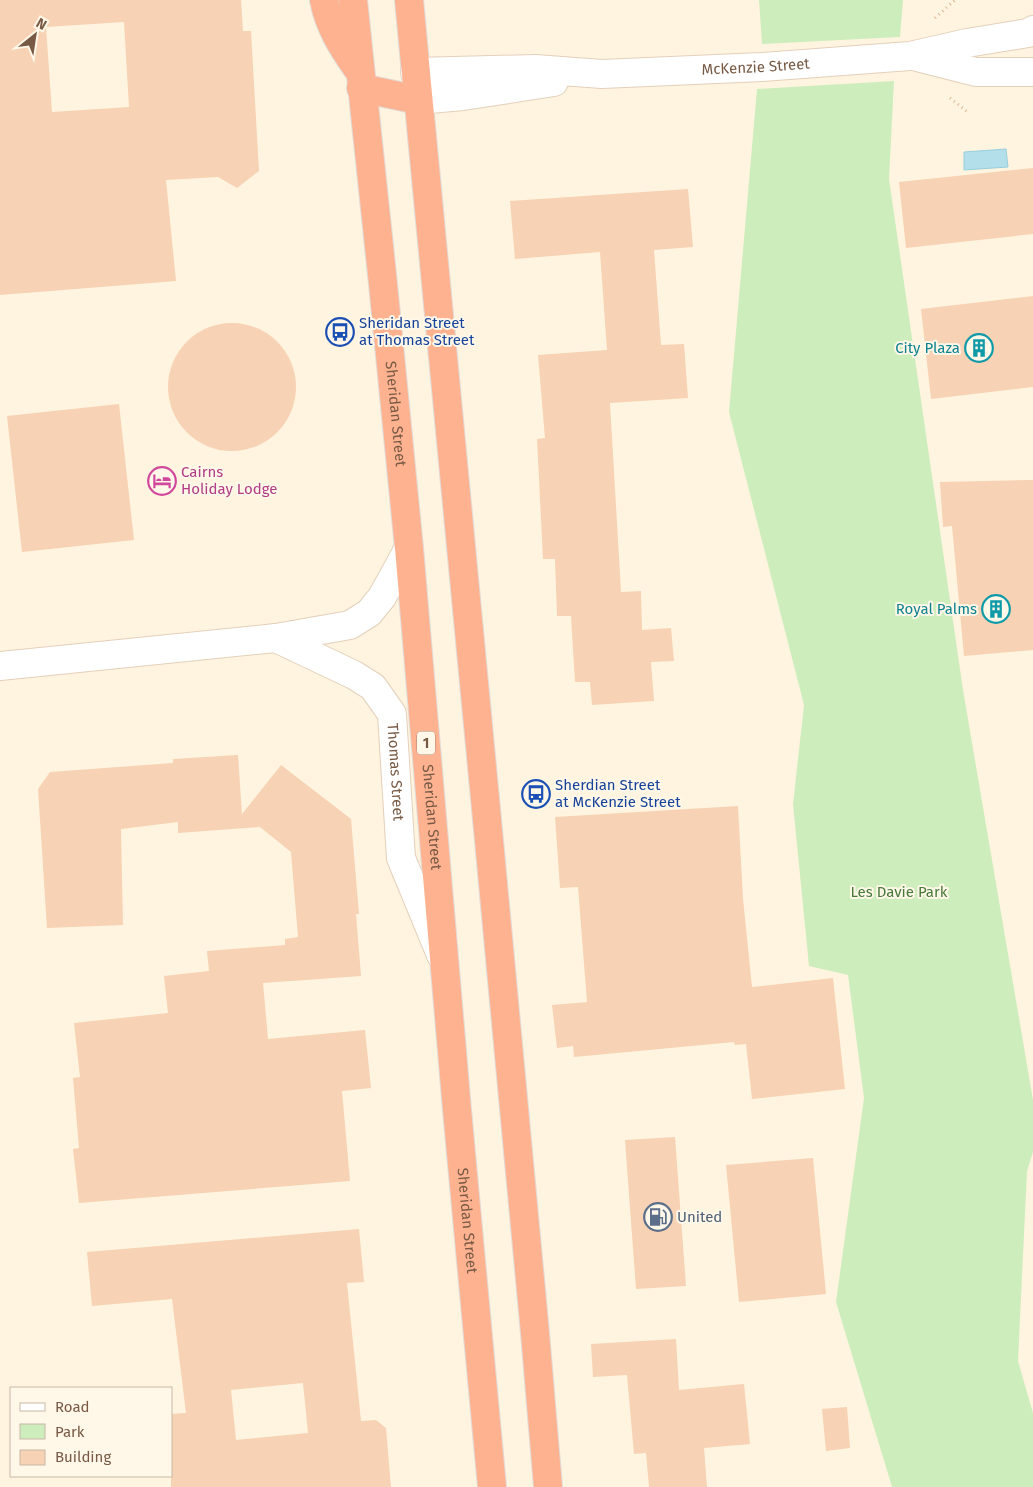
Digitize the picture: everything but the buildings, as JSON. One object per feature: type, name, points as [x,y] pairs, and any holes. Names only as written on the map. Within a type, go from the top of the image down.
[{"type":"highway","points":[[324,0],[333,30],[360,80],[418,100]]},
{"type":"highway","name":"Sheridan Street","points":[[353,0],[409,548],[444,962],[492,1487]]},
{"type":"highway","points":[[408,0],[490,850],[548,1487]]},
{"type":"highway","points":[[360,80],[415,72]]},
{"type":"street","name":"McKenzie Street","points":[[418,100],[478,94],[602,74],[762,67],[910,56],[967,43],[1028,33],[1033,30]]},
{"type":"street","name":"McKenzie Street","points":[[910,56],[976,72],[1033,72]]},
{"type":"street","name":"McKenzie Street","points":[[415,72],[535,69],[602,74]]},
{"type":"street","points":[[0,666],[276,638],[350,625],[369,613],[382,597],[409,548]]},
{"type":"street","name":"Thomas Street","points":[[276,638],[354,675],[373,687],[392,714],[401,858],[444,962]]},
{"type":"green space","points":[[759,0],[903,0],[900,37],[762,44]]},
{"type":"green space","name":"Les Davie Park","points":[[894,81],[889,179],[963,690],[1033,1100],[1033,1152],[1027,1171],[1018,1361],[1033,1413],[1033,1487],[892,1487],[836,1302],[864,1098],[848,975],[809,966],[793,804],[804,705],[729,412],[757,89]]},
{"type":"water","points":[[1006,149],[1008,167],[964,170],[964,152]]},
{"type":"place","name":"Sheridan Street at Thomas Street","points":[[340,332]]},
{"type":"place","name":"City Plaza","points":[[979,348]]},
{"type":"place","name":"Cairns Holiday Lodge","points":[[162,481]]},
{"type":"place","name":"Royal Palms","points":[[996,609]]},
{"type":"place","name":"Sherdian Street at McKenzie Street","points":[[536,794]]},
{"type":"place","name":"United","points":[[658,1217]]}]
